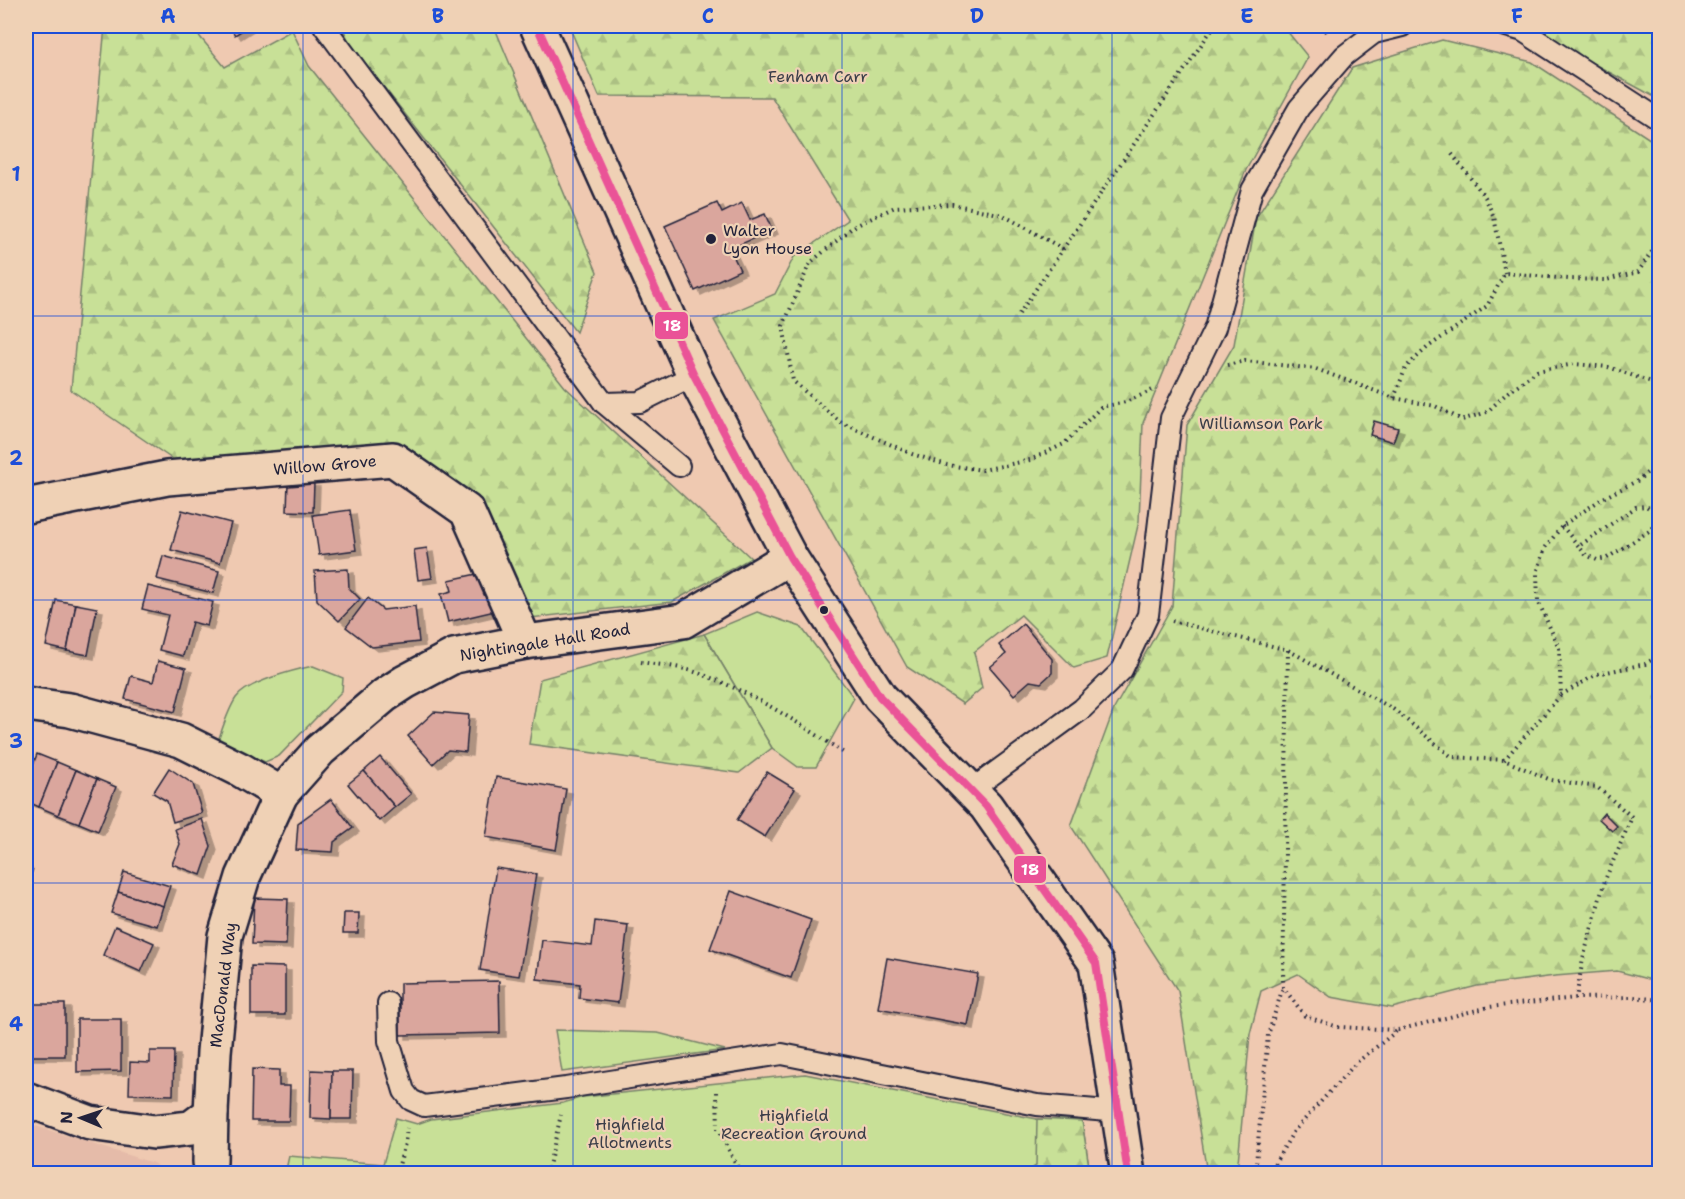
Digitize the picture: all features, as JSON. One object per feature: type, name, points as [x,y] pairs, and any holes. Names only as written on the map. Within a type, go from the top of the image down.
[{"type":"street","points":[[537,26],[694,375],[790,557],[880,697],[986,806],[1096,963],[1128,1173]]},
{"type":"street","name":"Willow Grove","points":[[26,506],[167,478],[393,459],[467,511],[525,642]]},
{"type":"street","name":"Nightingale Hall Road","points":[[281,794],[320,750],[385,695],[454,656],[525,642],[683,621],[790,557]]},
{"type":"street","points":[[26,704],[70,710],[181,740],[241,770],[281,794]]},
{"type":"street","name":"MacDonald Way","points":[[210,1162],[214,1052],[225,936],[243,877],[281,794]]},
{"type":"street","points":[[26,1099],[90,1123],[154,1132],[191,1128],[211,1113]]},
{"type":"lane","points":[[324,26],[604,403],[679,465]]},
{"type":"lane","points":[[971,790],[1082,709],[1122,670],[1148,615],[1170,418],[1215,328],[1252,190],[1299,108],[1352,50],[1374,33],[1402,26]]},
{"type":"lane","points":[[1506,26],[1523,31],[1659,120]]},
{"type":"lane","points":[[604,403],[640,402],[694,375]]},
{"type":"lane","points":[[388,1002],[389,1041],[404,1091],[411,1100],[424,1106],[566,1088],[782,1054],[1037,1105],[1120,1112]]},
{"type":"path","points":[[1019,314],[1214,26]]},
{"type":"path","points":[[1394,398],[1406,367],[1428,347],[1487,306],[1505,273],[1494,217],[1485,196],[1452,154]]},
{"type":"path","points":[[1063,249],[1003,214],[952,204],[895,207],[853,227],[810,263],[783,326],[793,381],[840,422],[912,454],[947,465],[983,470],[1030,460],[1064,444],[1101,407],[1126,402],[1193,372],[1245,361],[1316,369],[1394,398],[1435,406],[1462,420],[1487,412],[1508,392],[1537,371],[1574,364],[1608,367],[1659,385]]},
{"type":"path","points":[[1505,273],[1606,280],[1638,272],[1659,240]]},
{"type":"path","points":[[1561,695],[1559,648],[1538,601],[1537,573],[1545,549],[1562,526],[1603,498],[1636,481],[1659,462]]},
{"type":"path","points":[[1562,526],[1586,555],[1597,560],[1607,558],[1651,530],[1655,521],[1653,511],[1646,506],[1636,507],[1579,546]]},
{"type":"path","points":[[1148,615],[1288,650],[1393,709],[1452,757],[1504,760],[1551,780],[1597,787],[1632,818],[1605,879],[1583,959],[1576,998]]},
{"type":"path","points":[[1256,1173],[1268,1035],[1283,987],[1288,650]]},
{"type":"path","points":[[1504,760],[1561,695],[1597,674],[1645,664],[1659,656]]},
{"type":"path","points":[[637,661],[694,672],[732,688],[794,720],[844,753]]},
{"type":"path","points":[[26,869],[33,871]]},
{"type":"path","points":[[1283,987],[1305,1016],[1338,1027],[1398,1030],[1489,1007],[1576,998],[1634,997],[1659,1000]]},
{"type":"path","points":[[1268,1173],[1294,1131],[1356,1063],[1398,1030]]},
{"type":"path","points":[[716,1084],[718,1129],[741,1173]]},
{"type":"path","points":[[547,1173],[566,1088]]},
{"type":"path","points":[[387,1173],[398,1169],[405,1143],[411,1100]]},
{"type":"path","points":[[301,1173],[327,1173]]},
{"type":"shaded area","points":[[26,1123],[153,1163],[167,1173],[26,1173]]},
{"type":"green space","points":[[105,26],[191,26],[225,67],[292,30],[309,66],[565,387],[751,558],[672,602],[530,618],[483,506],[401,449],[181,465],[71,390]]},
{"type":"green space","points":[[342,26],[494,26],[597,272],[576,332],[350,44]]},
{"type":"green space","name":"Fenham Carr","points":[[569,26],[1283,26],[1308,57],[1246,170],[1143,423],[1139,521],[1107,658],[1074,668],[1021,615],[974,652],[982,688],[963,704],[907,667],[714,320],[775,294],[794,257],[848,220],[772,97],[599,96]]},
{"type":"green space","points":[[1524,26],[1659,26],[1659,100],[1653,96]]},
{"type":"green space","name":"Williamson Park","points":[[1442,40],[1532,62],[1659,145],[1659,982],[1617,971],[1555,976],[1477,986],[1392,1008],[1331,997],[1298,974],[1261,991],[1250,1034],[1237,1173],[1207,1173],[1178,991],[1071,826],[1114,709],[1172,606],[1187,425],[1234,345],[1256,218],[1352,68]]},
{"type":"green space","points":[[757,612],[801,627],[854,698],[816,767],[798,767],[772,748],[704,634]]},
{"type":"green space","points":[[704,634],[772,748],[739,773],[529,744],[540,679]]},
{"type":"green space","points":[[313,666],[343,678],[342,691],[279,756],[265,762],[218,741],[231,708],[242,692],[260,682]]},
{"type":"green space","points":[[555,1030],[658,1033],[725,1050],[562,1072]]},
{"type":"green space","name":"Highfield Recreation Ground","points":[[805,1074],[1037,1119],[1082,1121],[1090,1173],[285,1174],[289,1156],[383,1164],[396,1118],[417,1124],[431,1119],[563,1103],[583,1097]]},
{"type":"green space","points":[[1037,1119],[1082,1121],[1090,1173],[1025,1173],[1036,1166]]},
{"type":"building","points":[[229,26],[249,26],[235,35]]},
{"type":"building","name":"Walter Lyon House","points":[[717,203],[722,213],[742,203],[750,220],[765,214],[772,230],[730,249],[740,270],[695,291],[665,226]]},
{"type":"building","points":[[1374,421],[1398,428],[1393,442],[1370,435]]},
{"type":"building","points":[[288,482],[314,483],[313,512],[287,511]]},
{"type":"building","points":[[182,510],[231,523],[220,563],[171,550]]},
{"type":"building","points":[[350,510],[356,550],[319,555],[313,515]]},
{"type":"building","points":[[427,548],[432,578],[418,580],[414,550]]},
{"type":"building","points":[[163,556],[219,571],[213,593],[157,579]]},
{"type":"building","points":[[348,569],[349,588],[360,599],[339,621],[317,600],[315,571]]},
{"type":"building","points":[[486,572],[495,611],[448,622],[441,594],[452,591],[449,580]]},
{"type":"building","points":[[148,586],[213,602],[207,626],[192,622],[183,656],[159,650],[168,615],[142,609]]},
{"type":"building","points":[[368,598],[383,610],[415,606],[419,642],[372,647],[346,627]]},
{"type":"building","points":[[56,600],[76,604],[67,651],[46,646]]},
{"type":"building","points":[[76,604],[97,608],[88,655],[67,651]]},
{"type":"building","points":[[1023,624],[1052,659],[1052,673],[1041,683],[1030,681],[1014,695],[990,667],[1006,654],[999,645]]},
{"type":"building","points":[[158,661],[186,668],[175,712],[125,699],[131,676],[153,682]]},
{"type":"building","points":[[434,712],[469,715],[466,752],[448,750],[433,764],[408,736]]},
{"type":"building","points":[[37,754],[57,762],[39,807],[26,801],[26,784]]},
{"type":"building","points":[[380,757],[411,794],[395,807],[364,771]]},
{"type":"building","points":[[57,762],[76,770],[58,815],[39,807]]},
{"type":"building","points":[[169,768],[193,784],[202,813],[173,822],[167,801],[153,793]]},
{"type":"building","points":[[76,770],[97,779],[79,823],[58,815]]},
{"type":"building","points":[[364,771],[395,807],[379,821],[348,784]]},
{"type":"building","points":[[767,772],[795,789],[765,837],[737,820]]},
{"type":"building","points":[[496,777],[566,789],[556,850],[486,837]]},
{"type":"building","points":[[97,779],[116,787],[98,831],[79,823]]},
{"type":"building","points":[[331,799],[353,828],[334,842],[333,852],[296,850],[298,823]]},
{"type":"building","points":[[1604,813],[1617,826],[1612,831],[1599,819]]},
{"type":"building","points":[[202,819],[211,846],[201,875],[172,864],[180,844],[175,829]]},
{"type":"building","points":[[496,868],[536,874],[519,976],[480,970]]},
{"type":"building","points":[[124,872],[170,886],[163,906],[118,892]]},
{"type":"building","points":[[731,891],[811,920],[791,978],[710,949]]},
{"type":"building","points":[[118,892],[163,906],[157,926],[111,913]]},
{"type":"building","points":[[254,898],[288,899],[286,945],[252,944]]},
{"type":"building","points":[[344,913],[359,913],[358,933],[343,933]]},
{"type":"building","points":[[595,921],[628,925],[618,1003],[579,998],[580,984],[537,979],[542,940],[592,946]]},
{"type":"building","points":[[115,926],[154,943],[141,972],[103,955]]},
{"type":"building","points":[[887,958],[978,974],[968,1025],[878,1008]]},
{"type":"building","points":[[251,966],[285,967],[285,1015],[251,1015]]},
{"type":"building","points":[[499,981],[500,1033],[400,1035],[400,983]]},
{"type":"building","points":[[26,1004],[65,1004],[65,1056],[26,1056]]},
{"type":"building","points":[[77,1019],[121,1019],[121,1071],[77,1072]]},
{"type":"building","points":[[150,1051],[174,1051],[173,1095],[129,1094],[130,1062],[150,1063]]},
{"type":"building","points":[[252,1069],[279,1070],[279,1086],[290,1086],[289,1121],[251,1121]]},
{"type":"building","points":[[311,1070],[332,1071],[331,1119],[310,1118]]},
{"type":"building","points":[[332,1071],[353,1071],[352,1119],[331,1119]]},
{"type":"transit line","name":"18","points":[[537,26],[694,375],[790,557],[880,697],[986,806],[1096,963],[1128,1174]]},
{"type":"place","name":"Walter Lyon House","points":[[711,239]]},
{"type":"park label","name":"Highfield Allotments","points":[[630,1133]]}]
